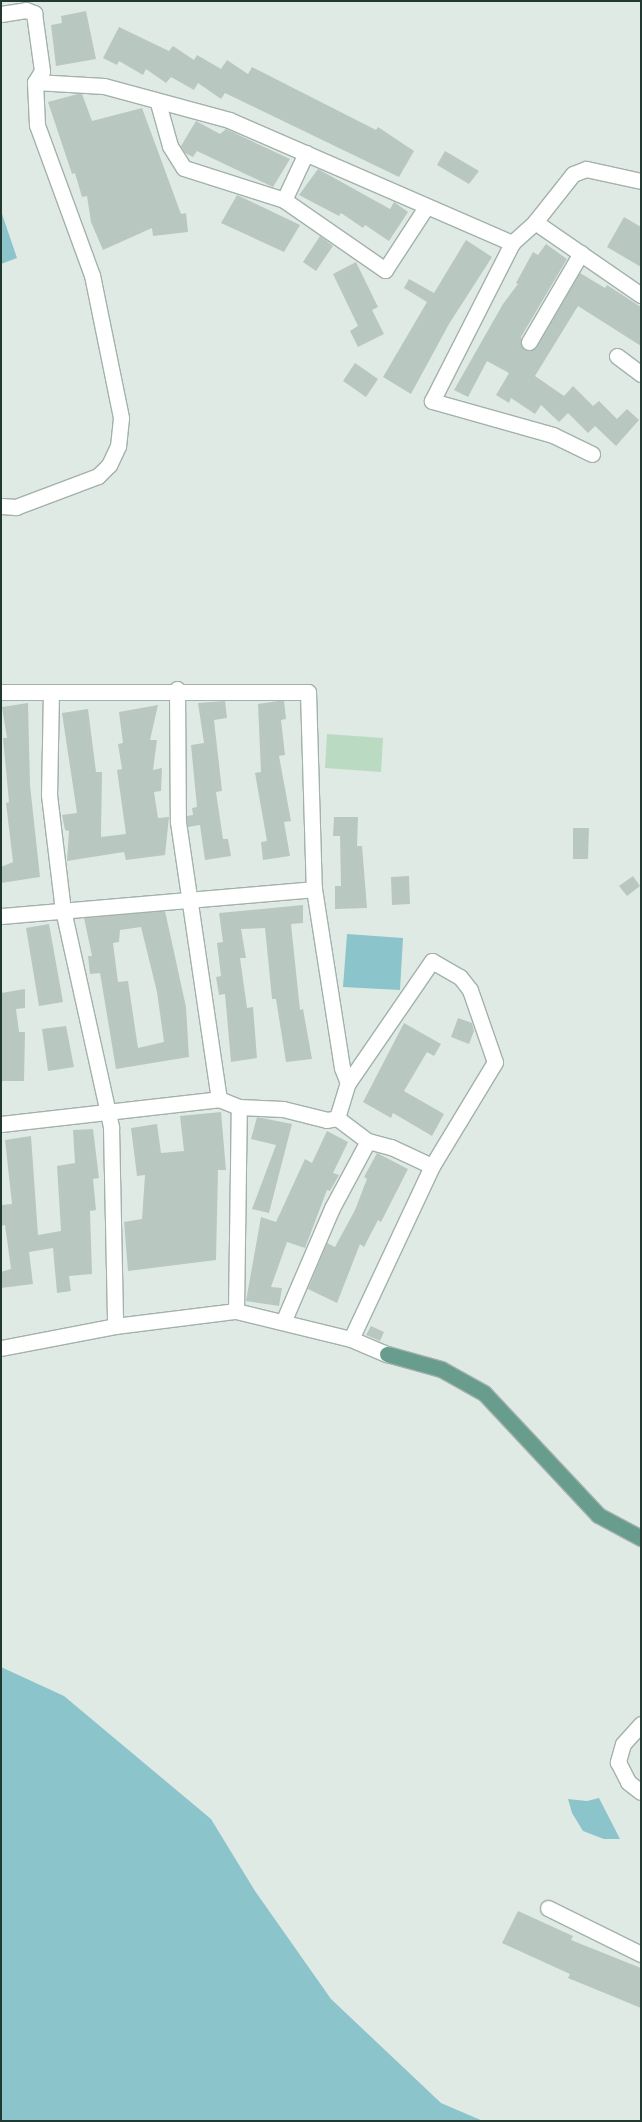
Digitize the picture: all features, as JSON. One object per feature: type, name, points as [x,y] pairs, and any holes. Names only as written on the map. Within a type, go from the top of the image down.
[{"type":"main road","points":[[387,1354],[442,1369],[484,1393],[598,1515],[641,1538]]},
{"type":"street","points":[[1,14],[26,10],[34,12],[42,71],[35,82],[37,126],[92,274],[121,418],[118,446],[110,465],[98,476],[16,507],[1,506]]},
{"type":"street","points":[[35,82],[104,86],[158,103],[229,120],[306,152],[426,207],[512,242]]},
{"type":"street","points":[[158,103],[170,146],[184,168],[284,200],[385,270],[426,207]]},
{"type":"street","points":[[284,200],[306,152]]},
{"type":"street","points":[[592,454],[553,435],[432,401],[512,242],[535,222],[573,174],[586,169],[641,181]]},
{"type":"street","points":[[535,222],[641,295]]},
{"type":"street","points":[[529,342],[581,254]]},
{"type":"street","points":[[617,356],[641,374]]},
{"type":"street","points":[[177,690],[178,822],[219,1099]]},
{"type":"street","points":[[1,692],[177,690],[308,692],[314,888],[342,1068],[348,1083]]},
{"type":"street","points":[[51,692],[49,795],[63,910],[106,1114],[111,1127],[115,1326]]},
{"type":"street","points":[[1,916],[314,888]]},
{"type":"street","points":[[338,1118],[348,1083],[432,961],[460,977],[470,990],[495,1062],[432,1166],[350,1339]]},
{"type":"street","points":[[1,1124],[106,1114],[219,1099],[239,1107],[283,1109],[328,1120],[338,1118],[368,1141],[391,1147],[432,1166]]},
{"type":"street","points":[[236,1311],[239,1107]]},
{"type":"street","points":[[284,1320],[332,1208],[368,1141]]},
{"type":"street","points":[[1,1348],[115,1326],[236,1311],[284,1320],[350,1339],[387,1354]]},
{"type":"street","points":[[641,1724],[623,1744],[618,1762],[628,1782],[641,1792]]},
{"type":"street","points":[[548,1908],[641,1954]]},
{"type":"green space","points":[[327,734],[383,738],[381,772],[325,768]]},
{"type":"water","points":[[1,211],[17,258],[1,264]]},
{"type":"water","points":[[347,934],[403,938],[400,990],[343,987]]},
{"type":"water","points":[[1,1667],[64,1696],[211,1819],[255,1891],[331,1999],[441,2103],[483,2121],[1,2121]]},
{"type":"water","points":[[599,1798],[620,1839],[604,1839],[583,1831],[572,1813],[568,1799],[587,1801]]},
{"type":"building","points":[[86,11],[96,59],[56,66],[51,25],[62,23],[61,16]]},
{"type":"building","points":[[119,27],[169,51],[173,46],[194,60],[197,55],[221,69],[227,60],[248,74],[252,67],[376,130],[378,127],[414,151],[399,177],[225,93],[221,99],[198,83],[194,90],[171,77],[166,83],[146,69],[143,75],[119,61],[117,65],[103,58]]},
{"type":"building","points":[[82,94],[92,121],[142,108],[181,214],[186,213],[188,232],[153,236],[152,228],[103,250],[91,222],[87,196],[82,197],[75,173],[72,174],[48,102]]},
{"type":"building","points":[[196,121],[220,134],[226,129],[290,159],[273,187],[197,151],[193,157],[185,153],[181,146]]},
{"type":"building","points":[[445,151],[479,171],[469,184],[437,165]]},
{"type":"building","points":[[318,169],[390,209],[394,202],[408,212],[389,241],[365,225],[363,228],[341,213],[339,216],[299,195]]},
{"type":"building","points":[[237,195],[300,225],[284,252],[221,223]]},
{"type":"building","points":[[624,217],[641,227],[641,267],[607,247]]},
{"type":"building","points":[[320,236],[333,246],[316,271],[303,262]]},
{"type":"building","points":[[466,240],[492,257],[449,324],[411,394],[383,377],[427,302],[404,288],[409,279],[434,293]]},
{"type":"building","points":[[546,244],[567,259],[521,337],[524,350],[537,347],[580,273],[605,288],[607,285],[641,307],[641,346],[578,306],[535,376],[564,396],[573,386],[593,406],[599,401],[617,419],[627,409],[639,420],[616,446],[595,426],[588,433],[568,413],[559,422],[541,405],[535,414],[511,398],[509,403],[496,395],[509,373],[487,361],[468,397],[454,390],[503,304],[518,284],[516,283],[533,252],[538,255]]},
{"type":"building","points":[[356,262],[378,307],[372,310],[384,334],[358,347],[350,331],[358,326],[333,274]]},
{"type":"building","points":[[355,363],[378,379],[366,397],[343,381]]},
{"type":"building","points":[[225,701],[227,718],[214,720],[222,791],[216,792],[223,839],[228,839],[231,856],[205,860],[200,825],[188,827],[187,821],[187,816],[193,815],[192,808],[197,807],[191,745],[204,743],[198,703]]},
{"type":"building","points":[[284,701],[286,719],[281,720],[285,755],[279,756],[291,821],[284,822],[290,856],[263,860],[261,842],[267,841],[255,773],[261,772],[258,704]]},
{"type":"building","points":[[28,703],[30,785],[40,877],[1,883],[1,867],[13,862],[6,803],[9,802],[3,738],[7,738],[2,707]]},
{"type":"building","points":[[158,705],[150,740],[157,740],[153,770],[162,768],[161,791],[154,792],[158,818],[169,817],[165,855],[126,860],[124,852],[67,861],[69,831],[65,830],[62,815],[77,813],[62,713],[88,709],[96,772],[102,772],[101,837],[126,834],[117,770],[122,769],[118,744],[123,743],[119,712]]},
{"type":"building","points":[[334,817],[358,817],[357,846],[362,846],[367,908],[335,909],[335,886],[341,886],[340,836],[333,836]]},
{"type":"building","points":[[573,828],[589,828],[588,859],[573,859]]},
{"type":"building","points":[[409,876],[410,904],[392,905],[391,877]]},
{"type":"building","points":[[633,876],[640,886],[627,896],[619,886]]},
{"type":"building","points":[[303,905],[303,923],[291,924],[300,1010],[303,1009],[312,1059],[286,1062],[276,999],[272,999],[265,928],[241,929],[246,958],[240,958],[247,1008],[253,1007],[257,1058],[231,1062],[225,994],[219,995],[216,977],[221,976],[217,943],[223,942],[219,913]]},
{"type":"building","points":[[165,911],[186,1007],[189,1057],[116,1069],[100,973],[90,974],[88,956],[92,956],[84,918]],"holes":[[[141,927],[157,992],[164,1042],[138,1048],[128,981],[118,982],[113,943],[119,942],[120,930]]]},
{"type":"building","points":[[49,924],[63,1002],[39,1006],[26,928]]},
{"type":"building","points":[[25,989],[25,1008],[16,1009],[19,1032],[25,1032],[24,1081],[1,1081],[1,993]]},
{"type":"building","points":[[458,1018],[472,1023],[474,1031],[469,1044],[451,1037]]},
{"type":"building","points":[[404,1023],[441,1044],[434,1056],[427,1052],[404,1091],[444,1114],[432,1136],[393,1113],[391,1118],[363,1102]]},
{"type":"building","points":[[66,1026],[74,1067],[48,1071],[42,1029]]},
{"type":"building","points":[[221,1112],[226,1170],[218,1170],[216,1260],[128,1271],[124,1222],[142,1219],[145,1175],[137,1176],[131,1128],[157,1124],[161,1153],[184,1151],[180,1116]]},
{"type":"building","points":[[257,1117],[292,1124],[269,1213],[252,1209],[276,1145],[251,1139]]},
{"type":"building","points":[[93,1129],[99,1178],[93,1179],[96,1210],[90,1211],[92,1274],[69,1276],[71,1291],[57,1293],[53,1248],[29,1252],[33,1284],[1,1288],[1,1272],[11,1269],[5,1225],[1,1226],[1,1205],[12,1204],[5,1140],[31,1136],[38,1235],[61,1231],[57,1166],[75,1163],[73,1130]]},
{"type":"building","points":[[327,1131],[348,1142],[333,1173],[339,1175],[330,1191],[327,1190],[305,1248],[287,1242],[271,1287],[282,1288],[279,1306],[246,1301],[261,1217],[276,1222],[305,1159],[312,1163]]},
{"type":"building","points":[[377,1153],[408,1169],[381,1222],[378,1220],[364,1247],[360,1244],[337,1303],[308,1289],[327,1243],[335,1247],[355,1210],[367,1179],[364,1177]]},
{"type":"building","points":[[371,1326],[384,1332],[380,1341],[366,1335]]},
{"type":"building","points":[[518,1911],[573,1936],[571,1940],[641,1968],[641,2008],[568,1978],[570,1974],[502,1943]]}]
